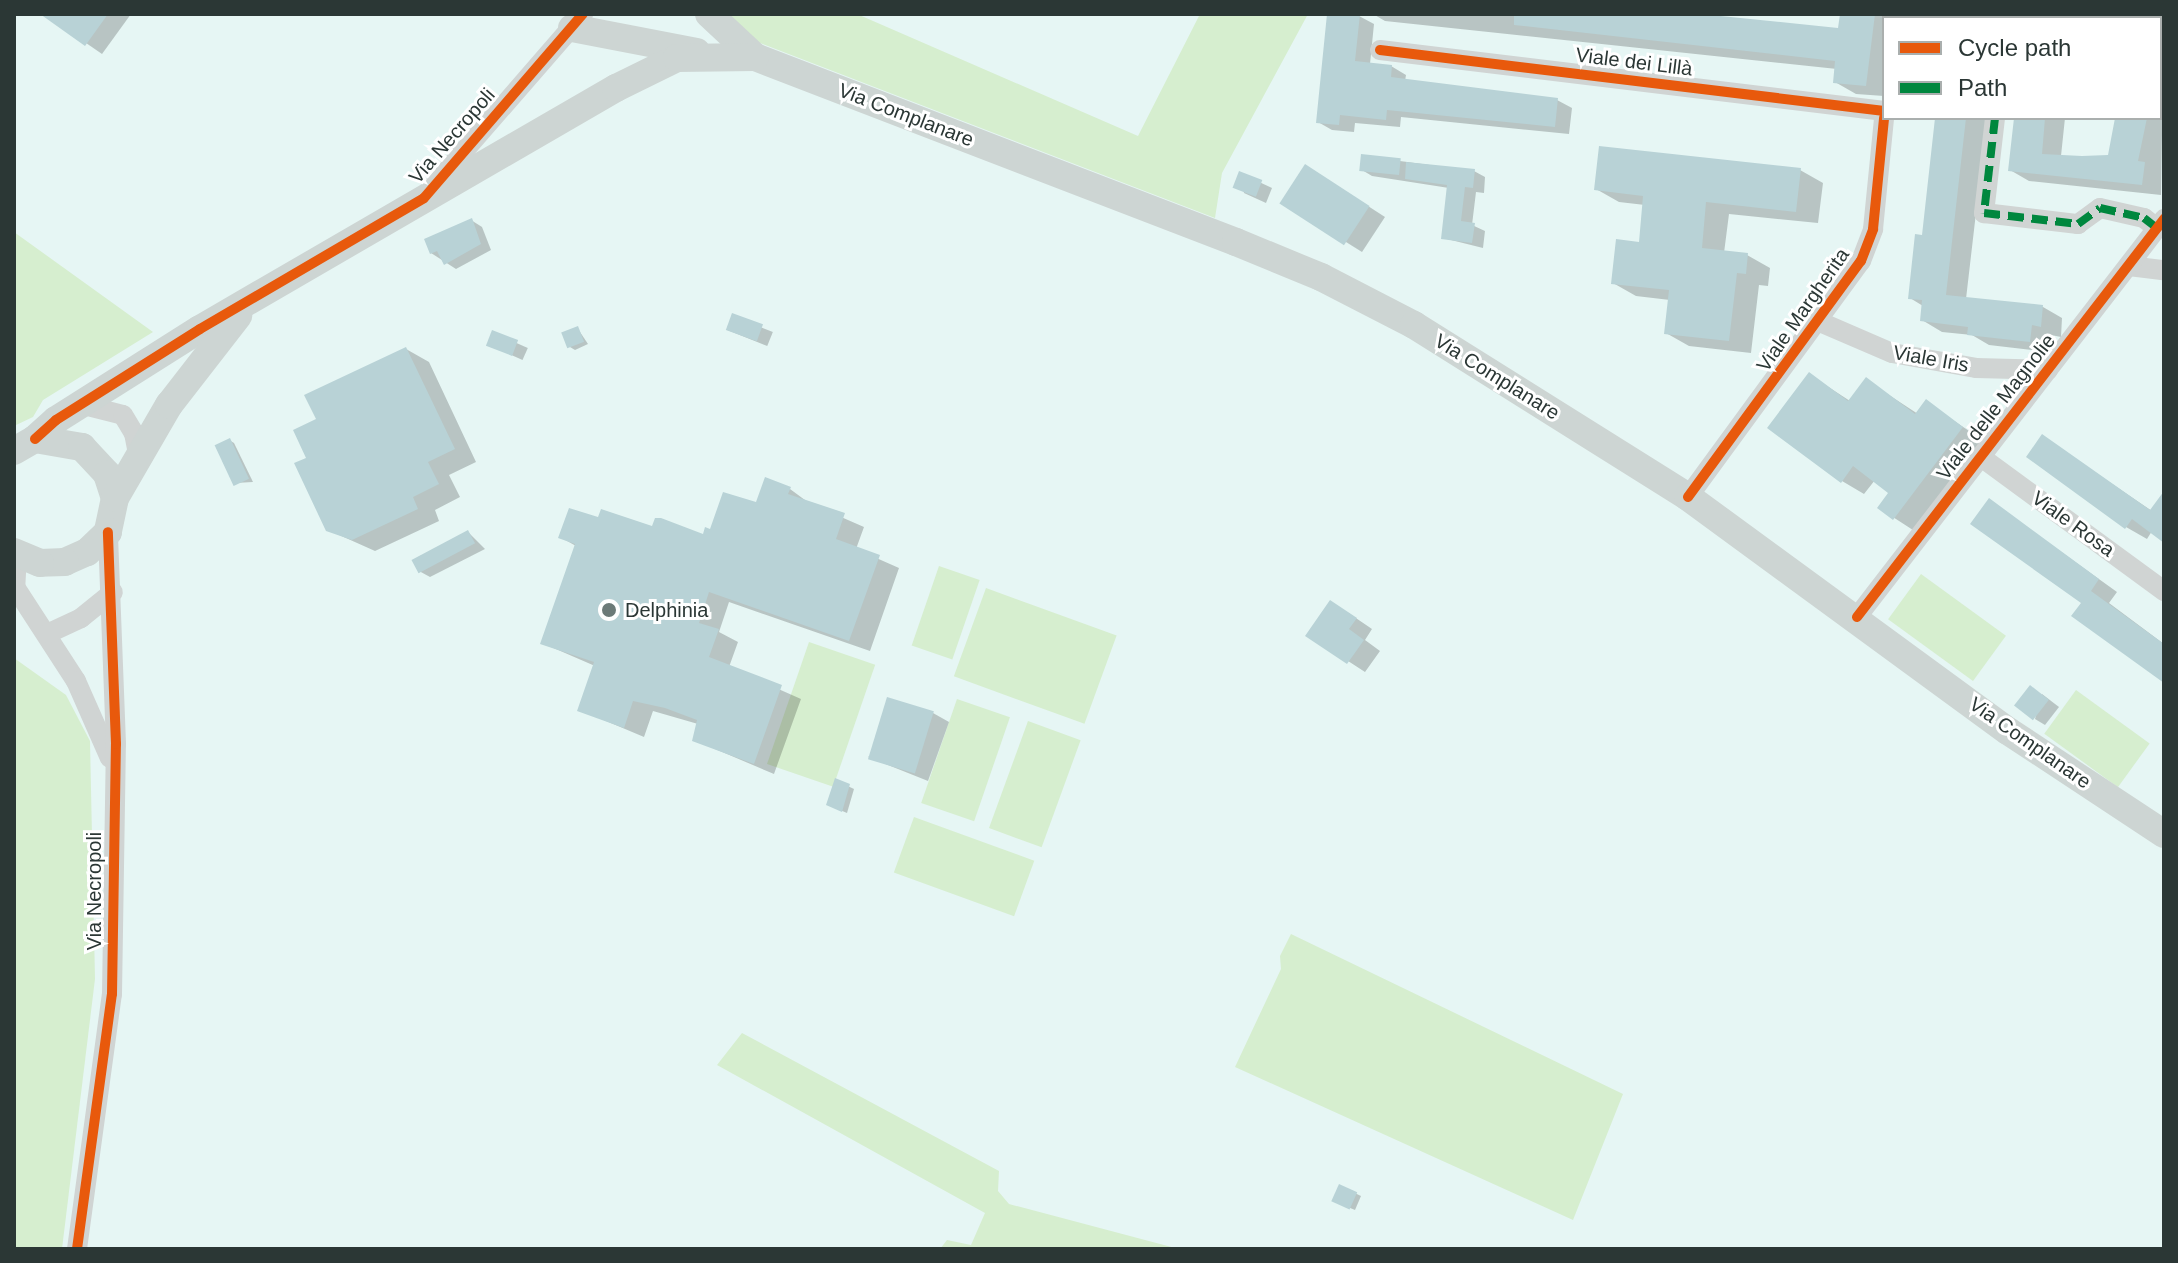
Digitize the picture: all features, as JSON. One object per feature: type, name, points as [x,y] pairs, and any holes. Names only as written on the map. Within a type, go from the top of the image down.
[{"type":"main road","points":[[687,14],[720,45]]},
{"type":"main road","points":[[709,14],[720,45]]},
{"type":"main road","points":[[577,21],[720,45]]},
{"type":"main road","points":[[424,198],[656,68],[720,45]]},
{"type":"main road","name":"Via Complanare","points":[[720,45],[1321,277],[1414,325],[1688,497],[1857,617],[2008,731],[2164,834]]},
{"type":"main road","name":"Via Necropoli","points":[[22,445],[80,404],[424,198]]},
{"type":"main road","points":[[15,553],[40,563],[65,562],[97,545],[108,532],[115,498],[169,405],[247,306]]},
{"type":"main road","points":[[22,445],[65,440],[82,447],[107,474],[115,498]]},
{"type":"street","name":"Via Necropoli","points":[[424,198],[577,21]]},
{"type":"street","name":"Viale dei Lillà","points":[[1380,50],[1882,111]]},
{"type":"street","name":"Viale Margherita","points":[[1688,497],[1820,322],[1868,245],[1884,120]]},
{"type":"street","points":[[1995,120],[1984,213],[2078,224],[2100,208],[2161,224]]},
{"type":"street","name":"Viale delle Magnolie","points":[[1857,617],[2161,224]]},
{"type":"street","points":[[2129,266],[2164,270]]},
{"type":"street","name":"Viale Iris","points":[[1820,322],[1892,353],[1976,368],[2048,370]]},
{"type":"street","points":[[80,404],[123,415],[134,433],[139,459]]},
{"type":"street","name":"Viale Rosa","points":[[1981,457],[2164,591]]},
{"type":"street","name":"Via Necropoli","points":[[77,1249],[112,994],[113,592],[108,532]]},
{"type":"street","name":"Via Necropoli","points":[[15,553],[15,587],[49,633],[76,681],[112,766]]},
{"type":"street","points":[[49,633],[81,618],[113,592]]},
{"type":"green space","points":[[721,14],[857,14],[1138,136],[1200,14],[1308,14],[1222,173],[1215,218],[747,38]]},
{"type":"green space","points":[[14,232],[153,332],[43,400],[33,417],[14,426]]},
{"type":"green space","points":[[939,566],[980,580],[952,659],[912,645]]},
{"type":"green space","points":[[1921,574],[2006,636],[1973,681],[1888,619]]},
{"type":"green space","points":[[986,588],[1117,636],[1084,724],[954,676]]},
{"type":"green space","points":[[809,642],[875,665],[833,787],[767,764]]},
{"type":"green space","points":[[14,658],[66,695],[90,741],[95,979],[62,1249],[14,1249]]},
{"type":"green space","points":[[2076,690],[2150,743],[2118,787],[2044,734]]},
{"type":"green space","points":[[957,699],[1010,717],[974,821],[921,803]]},
{"type":"green space","points":[[1028,721],[1081,740],[1042,847],[989,828]]},
{"type":"green space","points":[[914,817],[1034,861],[1014,916],[894,872]]},
{"type":"green space","points":[[1291,934],[1623,1094],[1573,1220],[1235,1067],[1281,969],[1280,956]]},
{"type":"green space","points":[[742,1033],[999,1171],[998,1191],[1009,1204],[1179,1249],[940,1249],[947,1240],[971,1245],[985,1213],[717,1065]]},
{"type":"building","points":[[40,14],[108,14],[85,46]]},
{"type":"building","points":[[1327,14],[1360,14],[1355,61],[1392,65],[1391,77],[1558,98],[1555,127],[1387,110],[1386,120],[1340,115],[1339,125],[1316,123]]},
{"type":"building","points":[[1514,14],[1701,14],[1838,28],[1840,14],[1875,14],[1866,86],[1833,83],[1835,61],[1514,25]]},
{"type":"building","points":[[1935,120],[1966,120],[1946,295],[2043,305],[2041,327],[2032,325],[2030,342],[1967,335],[1968,327],[1920,321],[1922,300],[1908,299],[1915,234],[1922,235]]},
{"type":"building","points":[[2014,120],[2045,120],[2042,154],[2082,156],[2108,155],[2115,120],[2147,120],[2138,161],[2145,162],[2142,185],[2008,171]]},
{"type":"building","points":[[1599,146],[1801,168],[1796,212],[1706,202],[1702,248],[1748,253],[1746,274],[1737,273],[1729,341],[1664,334],[1669,290],[1611,284],[1616,239],[1639,242],[1643,196],[1594,190]]},
{"type":"building","points":[[1361,154],[1401,158],[1399,175],[1359,171]]},
{"type":"building","points":[[1406,162],[1475,169],[1473,188],[1465,187],[1461,221],[1475,223],[1472,243],[1441,239],[1447,185],[1405,179]]},
{"type":"building","points":[[1305,164],[1370,206],[1344,245],[1279,203]]},
{"type":"building","points":[[1239,171],[1262,180],[1256,197],[1233,188]]},
{"type":"building","points":[[472,218],[481,244],[444,265],[437,251],[430,254],[424,239]]},
{"type":"building","points":[[732,313],[763,324],[757,341],[726,330]]},
{"type":"building","points":[[578,326],[584,342],[567,348],[561,332]]},
{"type":"building","points":[[492,330],[518,340],[512,356],[486,346]]},
{"type":"building","points":[[406,347],[455,449],[428,462],[439,484],[413,497],[418,509],[352,540],[326,531],[294,463],[306,458],[293,430],[316,419],[304,395]]},
{"type":"building","points":[[1809,372],[1848,401],[1866,377],[1915,414],[1926,399],[1963,427],[1893,520],[1877,508],[1888,493],[1853,466],[1841,483],[1767,428]]},
{"type":"building","points":[[2042,434],[2150,510],[2164,491],[2164,543],[2132,519],[2125,529],[2026,457]]},
{"type":"building","points":[[230,438],[249,479],[234,486],[215,445]]},
{"type":"building","name":"Delphinia","points":[[765,477],[791,487],[788,494],[845,513],[836,539],[880,555],[849,641],[709,592],[699,623],[719,629],[709,657],[782,685],[754,764],[692,741],[697,720],[665,708],[633,701],[624,728],[577,711],[594,662],[540,644],[575,544],[558,538],[569,508],[598,517],[601,509],[652,526],[655,518],[661,518],[703,534],[705,527],[710,529],[723,492],[756,502]]},
{"type":"building","points":[[1989,498],[2099,579],[2091,591],[2164,644],[2164,683],[2071,616],[2081,603],[1970,524]]},
{"type":"building","points":[[468,530],[475,543],[419,573],[411,560]]},
{"type":"building","points":[[1330,600],[1357,618],[1349,629],[1364,640],[1347,664],[1305,636]]},
{"type":"building","points":[[2030,685],[2049,700],[2033,720],[2014,705]]},
{"type":"building","points":[[887,697],[934,711],[915,773],[868,759]]},
{"type":"building","points":[[835,778],[850,784],[842,812],[826,805]]},
{"type":"building","points":[[1339,1184],[1357,1192],[1350,1209],[1331,1201]]},
{"type":"marked path","points":[[1995,120],[1984,213],[2078,224],[2100,208],[2144,218],[2157,228]]},
{"type":"cycle path","points":[[35,439],[56,420],[200,329],[424,198],[583,14]]},
{"type":"cycle path","points":[[1380,50],[1882,111]]},
{"type":"cycle path","points":[[1688,497],[1861,261],[1873,229],[1884,120]]},
{"type":"cycle path","points":[[1857,617],[2164,219]]},
{"type":"cycle path","points":[[77,1249],[112,994],[116,744],[108,532]]},
{"type":"place","name":"Delphinia","points":[[609,610]]}]
